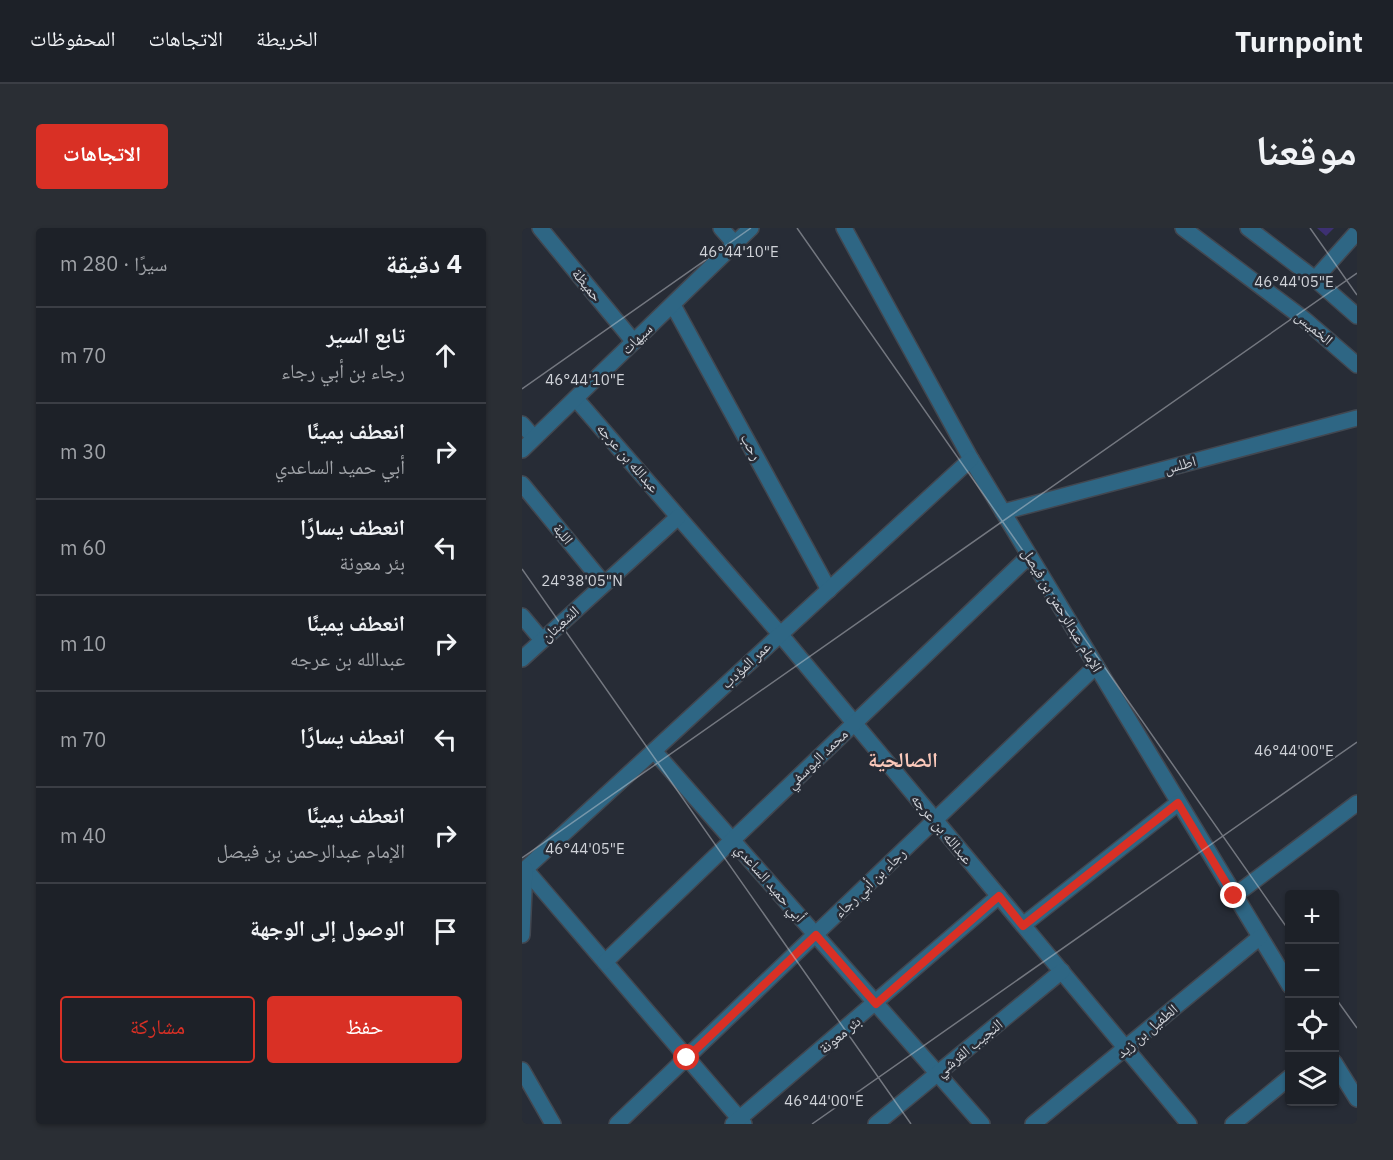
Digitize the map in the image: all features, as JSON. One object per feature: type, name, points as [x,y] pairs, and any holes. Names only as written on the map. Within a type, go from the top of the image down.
[{"type":"street","name":"حميظة","points":[[540,228],[634,342]]},
{"type":"street","points":[[721,228],[735,244]]},
{"type":"street","name":"سيهات","points":[[522,450],[751,228]]},
{"type":"street","name":"الإمام عبدالرحمن بن فيصل","points":[[844,228],[971,459],[1285,978]]},
{"type":"street","name":"الخميس","points":[[1184,228],[1304,319],[1357,365]]},
{"type":"street","points":[[1248,228],[1316,279],[1357,316]]},
{"type":"street","points":[[1316,279],[1357,232]]},
{"type":"street","name":"رحب","points":[[673,304],[829,590]]},
{"type":"street","name":"عبدالله بن عرجه","points":[[576,399],[780,634],[1189,1124]]},
{"type":"street","name":"اطلس","points":[[1003,512],[1357,418]]},
{"type":"street","points":[[522,424],[534,438]]},
{"type":"street","name":"عمر المؤدب","points":[[524,870],[971,459]]},
{"type":"street","name":"اللبة","points":[[522,484],[604,584]]},
{"type":"street","name":"الشعبتان","points":[[522,659],[678,517]]},
{"type":"street","name":"محمد اليوسفي","points":[[605,962],[1029,556]]},
{"type":"street","points":[[522,616],[542,640]]},
{"type":"street","name":"رجاء بن أبي رجاء","points":[[617,1124],[1096,666]]},
{"type":"street","name":"أبي حميد الساعدي","points":[[654,751],[982,1124]]},
{"type":"street","points":[[1023,926],[1178,803]]},
{"type":"street","points":[[1234,896],[1357,803]]},
{"type":"street","points":[[522,935],[524,870]]},
{"type":"street","points":[[524,870],[687,1058],[739,1122]]},
{"type":"street","name":"بئر معونة","points":[[739,1122],[999,896]]},
{"type":"street","name":"الطفيل بن زيد","points":[[1033,1124],[1127,1049],[1260,937]]},
{"type":"street","name":"النجيب القرشي","points":[[876,1124],[1062,971]]},
{"type":"street","points":[[1339,1069],[1357,1099]]},
{"type":"street","points":[[522,1070],[552,1124]]},
{"type":"street","points":[[1233,1124],[1285,1081]]},
{"type":"building","points":[[1317,228],[1334,228],[1326,236]]},
{"type":"district","name":"الصالحية","points":[[903,760]]},
{"type":"route","points":[[687,1058],[816,935],[876,1004],[999,896],[1023,926],[1178,803],[1234,896]]}]
